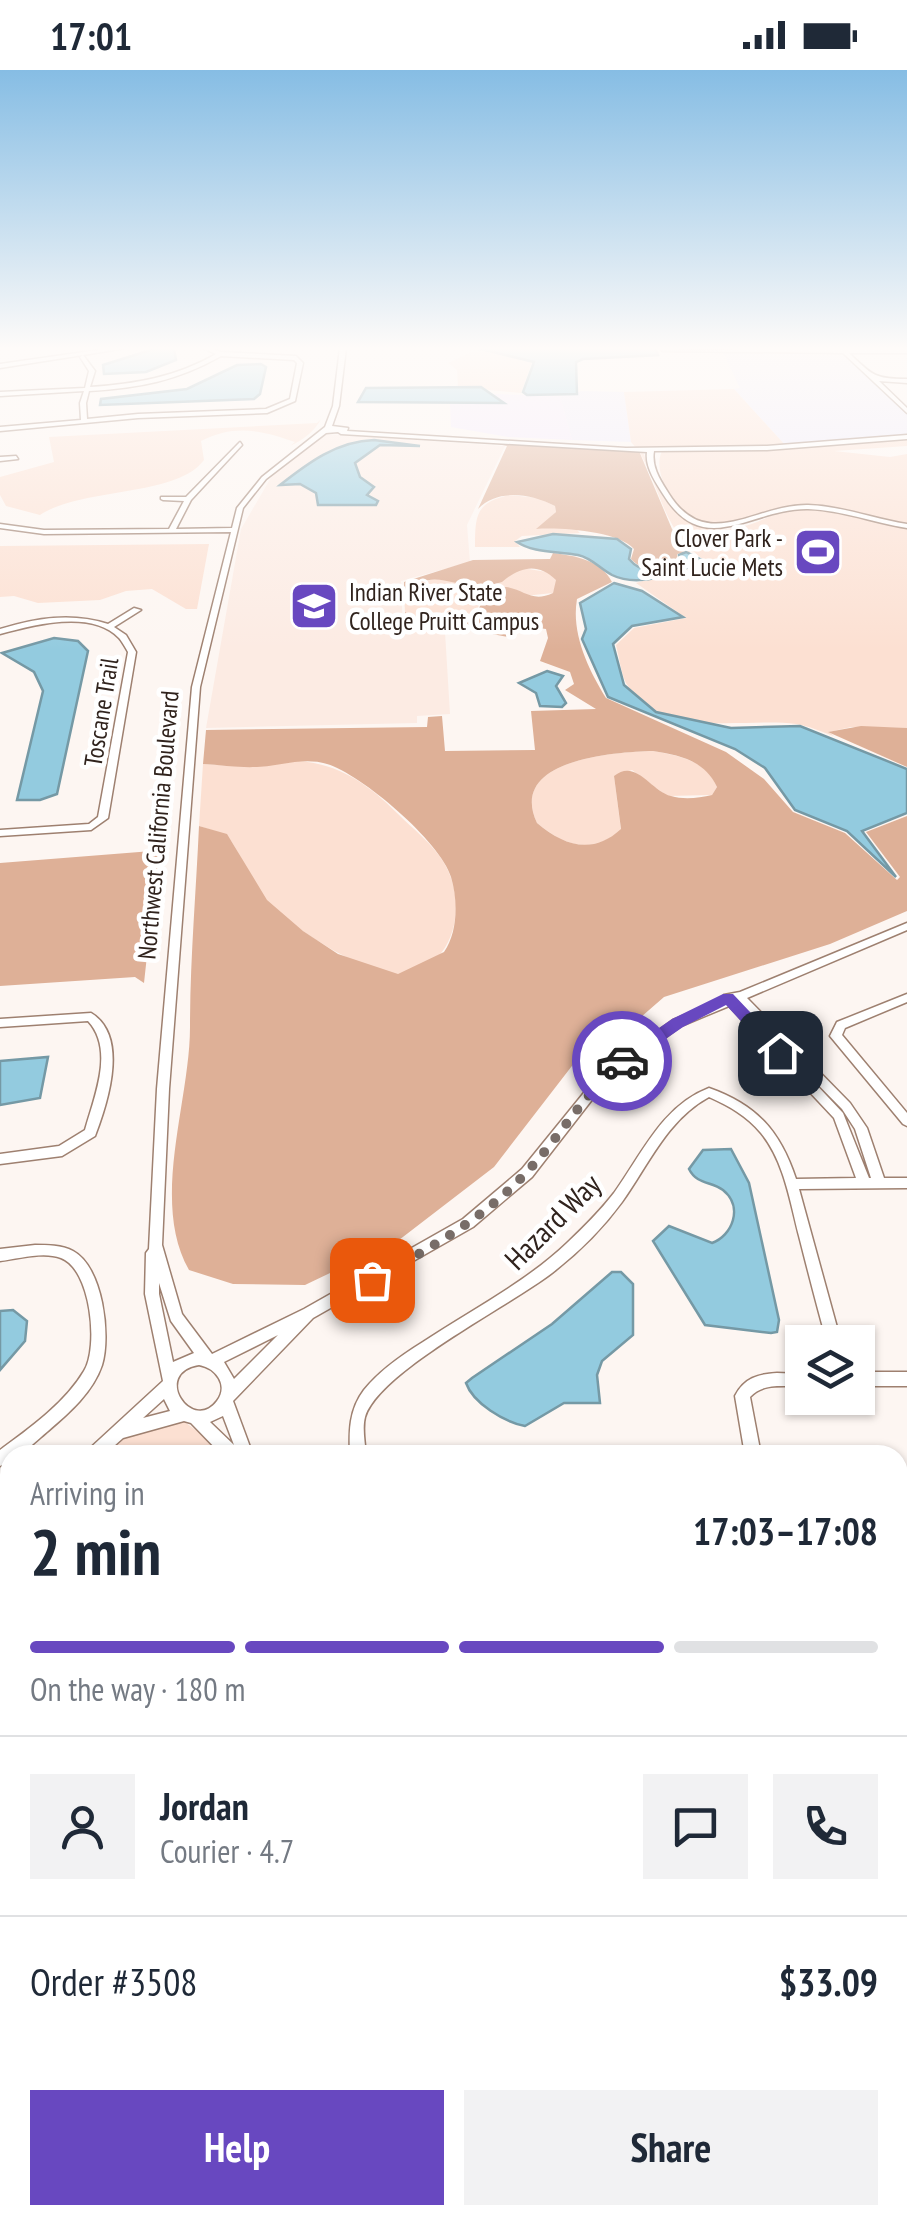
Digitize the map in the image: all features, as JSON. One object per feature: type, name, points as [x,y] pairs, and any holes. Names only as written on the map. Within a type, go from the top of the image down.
[{"type":"street","points":[[171,531],[188,499],[236,449]]},
{"type":"street","name":"Northwest California Boulevard","points":[[169,1384],[152,1294],[163,1089],[196,687],[240,508],[264,478],[301,449]]},
{"type":"street","points":[[627,449],[734,449]]},
{"type":"street","points":[[651,450],[647,454],[673,510],[697,524],[740,525],[775,509],[802,507],[907,526]]},
{"type":"street","points":[[0,458],[16,458]]},
{"type":"street","points":[[163,498],[188,499]]},
{"type":"street","points":[[74,532],[83,515]]},
{"type":"street","points":[[0,526],[74,532],[232,530]]},
{"type":"street","points":[[109,627],[138,610]]},
{"type":"street","name":"Toscane Trail","points":[[0,832],[91,827],[104,818],[132,652],[124,637],[109,627],[72,620],[3,628]]},
{"type":"street","points":[[104,1445],[181,1368],[210,1361],[309,1314],[468,1223],[526,1172],[604,1076],[678,1023],[732,996],[818,967],[907,926]]},
{"type":"street","points":[[732,996],[846,1106],[861,1128],[872,1184]]},
{"type":"street","points":[[907,998],[841,1026],[836,1036],[907,1121]]},
{"type":"street","points":[[0,1023],[91,1017],[103,1026],[108,1042],[91,1134],[74,1148],[0,1159]]},
{"type":"street","name":"Hazard Way","points":[[358,1445],[358,1415],[374,1388],[394,1368],[507,1300],[556,1262],[614,1202],[644,1156],[695,1098],[709,1092],[756,1118],[772,1136],[796,1184],[830,1325]]},
{"type":"street","points":[[796,1184],[907,1183]]},
{"type":"street","name":"Northwest California Boulevard","points":[[155,1246],[176,1317],[210,1361]]},
{"type":"street","points":[[0,1255],[58,1252],[73,1257],[88,1275],[101,1343],[92,1373],[71,1398],[16,1445]]},
{"type":"street","points":[[117,1434],[211,1412],[309,1314]]},
{"type":"street","points":[[210,1361],[228,1374],[226,1399],[242,1445]]},
{"type":"street","points":[[875,1379],[907,1379]]},
{"type":"street","points":[[750,1445],[742,1396],[746,1388],[753,1382],[785,1381]]},
{"type":"street","points":[[169,1384],[170,1402],[222,1445]]},
{"type":"shaded area","points":[[51,449],[202,449],[204,460],[191,472],[173,480],[80,500],[40,515],[6,506],[0,495],[0,477],[54,462]]},
{"type":"shaded area","name":"Indian River State College Pruitt Campus","points":[[307,449],[504,449],[467,525],[470,562],[401,581],[403,632],[445,632],[450,714],[417,716],[417,723],[206,728],[241,529],[272,476]]},
{"type":"shaded area","points":[[506,449],[639,451],[672,529],[690,552],[677,554],[678,562],[648,569],[631,559],[634,549],[616,538],[573,530],[536,529],[556,512],[555,506],[546,502],[505,496],[478,509]]},
{"type":"shaded area","points":[[870,449],[834,451],[890,457],[907,454],[907,525],[799,506],[781,507],[728,523],[695,522],[681,512],[668,493],[659,466],[662,451]]},
{"type":"shaded area","points":[[639,451],[671,506],[699,525],[736,528],[783,512],[814,509],[907,527],[907,728],[851,727],[829,732],[834,736],[796,724],[705,723],[660,713],[641,701],[626,683],[616,645],[634,628],[686,618],[636,583],[705,561],[671,523]]},
{"type":"shaded area","points":[[510,495],[538,498],[555,506],[556,512],[540,528],[575,528],[580,533],[522,536],[515,541],[520,547],[475,547],[477,518],[484,506]]},
{"type":"shaded area","points":[[209,544],[197,609],[186,609],[152,589],[126,591],[100,600],[38,603],[14,596],[0,597],[0,546]]},
{"type":"shaded area","points":[[553,553],[587,560],[612,582],[577,599],[576,612],[582,650],[606,698],[726,752],[764,779],[793,812],[845,833],[897,880],[900,877],[866,832],[907,816],[907,911],[830,944],[664,997],[641,1017],[585,1049],[494,1167],[399,1240],[305,1285],[233,1284],[189,1270],[178,1243],[172,1183],[188,1056],[199,826],[227,834],[267,900],[303,931],[338,954],[398,974],[444,952],[452,935],[456,906],[444,863],[416,829],[379,795],[342,770],[318,762],[251,767],[203,764],[206,730],[427,727],[428,717],[442,716],[445,751],[535,750],[531,711],[596,709],[565,690],[574,684],[570,672],[540,661],[548,638],[546,629],[532,627],[508,637],[471,630],[406,630],[405,612],[432,621],[460,620],[477,612],[484,598],[481,593],[506,587],[546,596],[553,593],[556,580],[542,570],[528,569],[482,587],[431,580],[404,593],[404,582],[473,560],[550,559]],"holes":[[[653,751],[682,757],[706,771],[717,787],[712,795],[671,796],[636,773],[622,771],[614,776],[621,829],[610,837],[589,845],[568,842],[537,823],[532,802],[537,785],[550,772],[592,757]]]},
{"type":"shaded area","points":[[522,568],[547,572],[557,580],[553,593],[524,596],[504,587],[482,593],[477,612],[450,622],[405,612],[404,593],[420,583],[448,579],[475,587]]},
{"type":"shaded area","points":[[861,726],[907,728],[907,767],[828,732]]},
{"type":"shaded area","points":[[653,751],[699,765],[717,787],[712,795],[667,796],[632,770],[614,776],[621,830],[610,838],[589,845],[568,842],[537,823],[532,802],[537,785],[550,772],[592,757]]},
{"type":"shaded area","points":[[299,761],[328,766],[364,785],[422,837],[444,863],[452,879],[455,916],[452,933],[433,962],[398,974],[384,972],[328,947],[266,900],[227,835],[199,826],[203,764],[251,767]]},
{"type":"shaded area","points":[[159,845],[144,983],[135,977],[0,986],[0,863],[152,851]]},
{"type":"shaded area","points":[[182,1420],[216,1445],[113,1445],[126,1434]]},
{"type":"water","points":[[335,449],[375,449],[355,463],[360,477],[374,487],[367,495],[378,501],[376,505],[318,505],[316,493],[300,484],[280,485]]},
{"type":"water","points":[[553,534],[617,539],[631,549],[629,559],[647,570],[681,563],[679,555],[686,552],[702,560],[646,580],[622,579],[583,556],[538,550],[517,542]]},
{"type":"water","points":[[614,583],[642,591],[683,617],[632,626],[613,644],[624,685],[656,712],[731,728],[800,726],[907,769],[907,813],[862,831],[896,877],[847,831],[795,810],[765,768],[735,749],[608,697],[582,639],[586,629],[580,603]]},
{"type":"water","points":[[54,638],[78,641],[88,651],[57,794],[40,800],[17,800],[43,691],[34,672],[2,653]]},
{"type":"water","points":[[547,671],[563,676],[556,686],[566,703],[562,707],[540,706],[536,693],[519,683]]},
{"type":"water","points":[[48,1057],[40,1098],[0,1105],[0,1061]]},
{"type":"water","points":[[731,1149],[749,1183],[779,1320],[777,1332],[705,1325],[653,1241],[669,1226],[712,1243],[725,1234],[733,1220],[733,1204],[723,1190],[696,1178],[689,1169],[703,1150]]},
{"type":"water","points":[[612,1272],[621,1272],[633,1284],[633,1335],[602,1361],[597,1375],[600,1403],[564,1403],[525,1426],[499,1416],[475,1398],[466,1383],[552,1324]]},
{"type":"water","points":[[13,1310],[27,1321],[25,1341],[0,1370],[0,1311]]},
{"type":"way so far","points":[[372,1280],[434,1246],[503,1195],[548,1146],[588,1093],[622,1061]]},
{"type":"place","name":"Clover Park - Saint Lucie Mets","points":[[818,552]]},
{"type":"place","name":"Indian River State College Pruitt Campus","points":[[314,606]]},
{"type":"route","points":[[622,1061],[678,1023],[728,998],[780,1053]]}]
